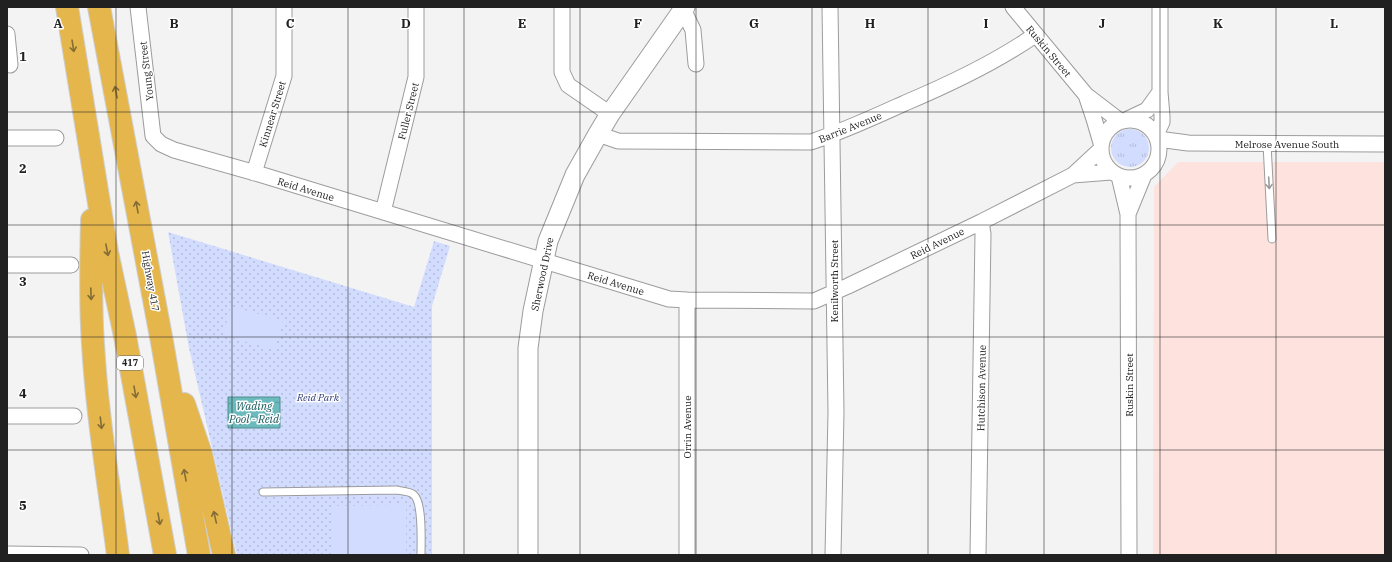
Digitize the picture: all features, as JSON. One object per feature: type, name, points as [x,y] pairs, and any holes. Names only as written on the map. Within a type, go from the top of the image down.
[{"type":"highway","name":"417","points":[[67,7],[107,252],[125,336],[165,555]]},
{"type":"highway","name":"Highway 417","points":[[99,7],[162,342],[200,555]]},
{"type":"highway","points":[[93,171],[91,269],[92,342],[118,555]]},
{"type":"highway","points":[[162,342],[201,454],[224,555]]},
{"type":"street","name":"Young Street","points":[[138,7],[153,136]]},
{"type":"street","name":"Kinnear Street","points":[[254,172],[284,76],[284,7]]},
{"type":"street","name":"Fuller Street","points":[[383,212],[416,77],[416,7]]},
{"type":"street","points":[[562,7],[562,72],[568,85],[610,114]]},
{"type":"street","name":"Kenilworth Street","points":[[830,7],[836,412],[833,555]]},
{"type":"street","name":"Ruskin Street","points":[[1013,7],[1086,95],[1124,120]]},
{"type":"street","points":[[1157,137],[1162,122],[1160,92],[1160,7]]},
{"type":"street","points":[[684,8],[693,30],[696,64]]},
{"type":"street","name":"Sherwood Drive","points":[[528,555],[528,348],[543,261],[548,241],[575,175],[598,134],[610,114],[684,8]]},
{"type":"street","points":[[7,34],[10,65]]},
{"type":"street","name":"Barrie Avenue","points":[[598,134],[618,140],[812,142],[833,135],[942,87],[1017,47],[1035,35]]},
{"type":"street","points":[[1160,92],[1147,110],[1114,124],[1108,129],[1103,136],[1100,147],[1102,158],[1106,166],[1115,174],[1131,178],[1144,175],[1156,163],[1172,151],[1188,142]]},
{"type":"street","name":"Ruskin Street","points":[[1086,95],[1096,125],[1100,147]]},
{"type":"street","points":[[1124,120],[1136,120],[1151,128],[1157,137],[1159,147],[1159,155],[1156,163]]},
{"type":"street","name":"Reid Avenue","points":[[153,136],[161,144],[174,150],[254,172],[670,299],[687,300],[814,301],[834,293],[980,222],[1072,175],[1100,147]]},
{"type":"street","name":"Melrose Avenue South","points":[[1157,137],[1188,142],[1385,144]]},
{"type":"street","points":[[7,138],[56,138]]},
{"type":"street","name":"Reid Avenue","points":[[1072,175],[1115,174]]},
{"type":"street","name":"Ruskin Street","points":[[1115,174],[1128,214],[1129,555]]},
{"type":"street","name":"Ruskin Street","points":[[1128,214],[1144,175]]},
{"type":"street","name":"Hutchison Avenue","points":[[978,555],[983,234],[980,222]]},
{"type":"street","points":[[7,265],[71,265]]},
{"type":"street","name":"Orrin Avenue","points":[[687,300],[687,555]]},
{"type":"street","points":[[7,416],[74,416]]},
{"type":"street","points":[[7,554],[81,555]]},
{"type":"lane","points":[[1267,144],[1272,239]]},
{"type":"lane","points":[[263,492],[396,490],[408,492],[414,495],[418,501],[421,555]]},
{"type":"shaded area","points":[[1178,162],[1385,162],[1385,555],[1153,555],[1154,187]]},
{"type":"green space","points":[[1126,129],[1134,129],[1144,134],[1148,141],[1148,155],[1144,162],[1134,167],[1126,167],[1116,162],[1114,159],[1111,152],[1111,144],[1116,134],[1119,132]]},
{"type":"green space","name":"Reid Park","points":[[168,232],[414,307],[434,241],[450,246],[432,306],[432,555],[237,555],[189,348]]},
{"type":"green space","points":[[231,306],[283,321],[274,350],[223,335]]},
{"type":"green space","points":[[406,505],[406,555],[332,555],[332,506]]},
{"type":"water","name":"Wading Pool - Reid","points":[[228,397],[280,397],[280,428],[228,428]]}]
